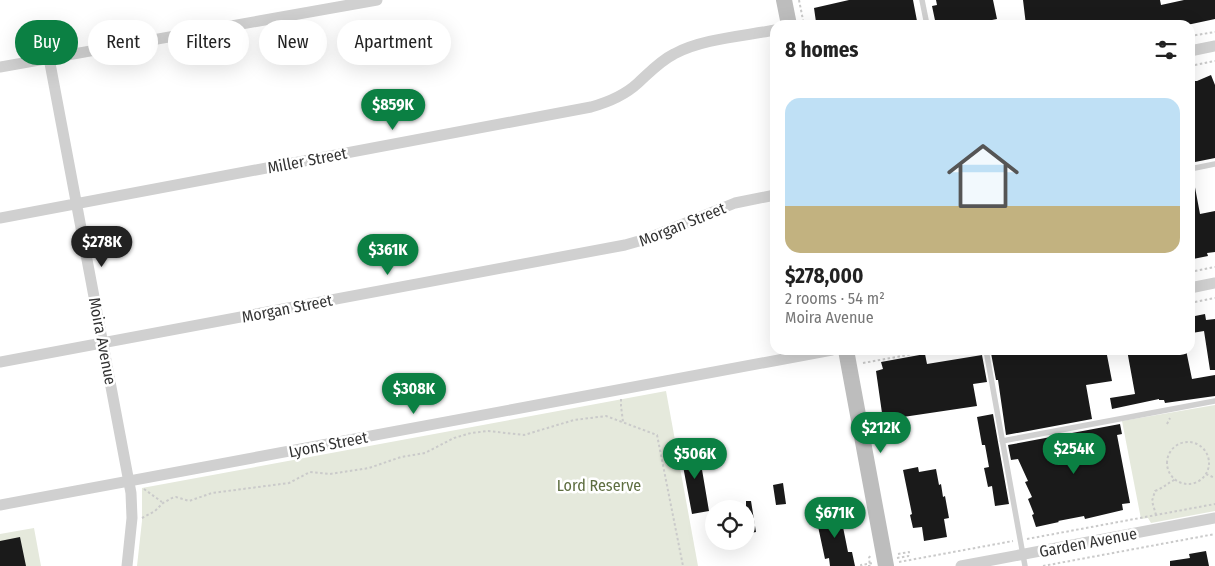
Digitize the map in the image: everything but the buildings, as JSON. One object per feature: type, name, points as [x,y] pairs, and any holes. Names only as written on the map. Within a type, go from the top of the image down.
[{"type":"main road","points":[[784,0],[788,20]]},
{"type":"main road","points":[[847,355],[893,561]]},
{"type":"street","points":[[78,53],[377,0]]},
{"type":"street","name":"Miller Street","points":[[0,218],[597,106],[625,93],[661,61],[683,49],[698,44],[770,31]]},
{"type":"street","points":[[1195,50],[1215,46]]},
{"type":"street","points":[[0,67],[15,64]]},
{"type":"street","name":"Moira Avenue","points":[[51,65],[103,343],[134,485],[127,566]]},
{"type":"street","name":"Morgan Street","points":[[0,362],[633,244],[735,203],[770,196]]},
{"type":"street","points":[[1195,287],[1215,283]]},
{"type":"street","name":"Lyons Street","points":[[0,505],[134,485],[806,355]]},
{"type":"street","name":"Garden Avenue","points":[[961,566],[1215,518]]},
{"type":"lane","points":[[922,0],[926,20]]},
{"type":"lane","points":[[1195,168],[1215,164]]},
{"type":"lane","points":[[987,355],[1025,566]]},
{"type":"lane","points":[[1002,441],[1215,401]]},
{"type":"path","points":[[799,0],[803,20]]},
{"type":"path","points":[[1195,35],[1215,32]]},
{"type":"path","points":[[1195,65],[1215,61]]},
{"type":"path","points":[[1195,271],[1215,267]]},
{"type":"path","points":[[1195,302],[1215,298]]},
{"type":"path","points":[[863,364],[909,355]]},
{"type":"path","points":[[622,397],[623,422]]},
{"type":"path","points":[[132,518],[140,518],[151,514],[163,503],[176,497],[189,501],[212,493],[289,483],[310,472],[330,474],[368,468],[400,457],[425,452],[454,438],[471,433],[495,431],[524,435],[568,421],[597,416],[613,417],[657,435],[683,566]]},
{"type":"path","points":[[1188,442],[1202,447],[1207,453],[1209,467],[1206,474],[1202,479],[1194,483],[1186,484],[1176,479],[1169,472],[1168,460],[1174,447],[1188,442]]},
{"type":"path","points":[[1206,474],[1215,478]]},
{"type":"path","points":[[1156,515],[1152,501],[1155,491],[1164,488],[1176,479]]},
{"type":"path","points":[[134,485],[148,491],[163,503]]},
{"type":"path","points":[[893,561],[1215,504]]},
{"type":"path","points":[[1043,566],[1215,534]]},
{"type":"path","points":[[893,561],[909,552],[909,556]]},
{"type":"path","points":[[868,566],[870,566],[870,556]]},
{"type":"green space","name":"Lord Reserve","points":[[666,391],[698,566],[137,566],[142,521],[142,488]]},
{"type":"green space","points":[[1215,405],[1215,511],[1151,523],[1148,518],[1141,519],[1122,421]]},
{"type":"green space","points":[[34,528],[41,566],[0,566],[0,534]]}]
